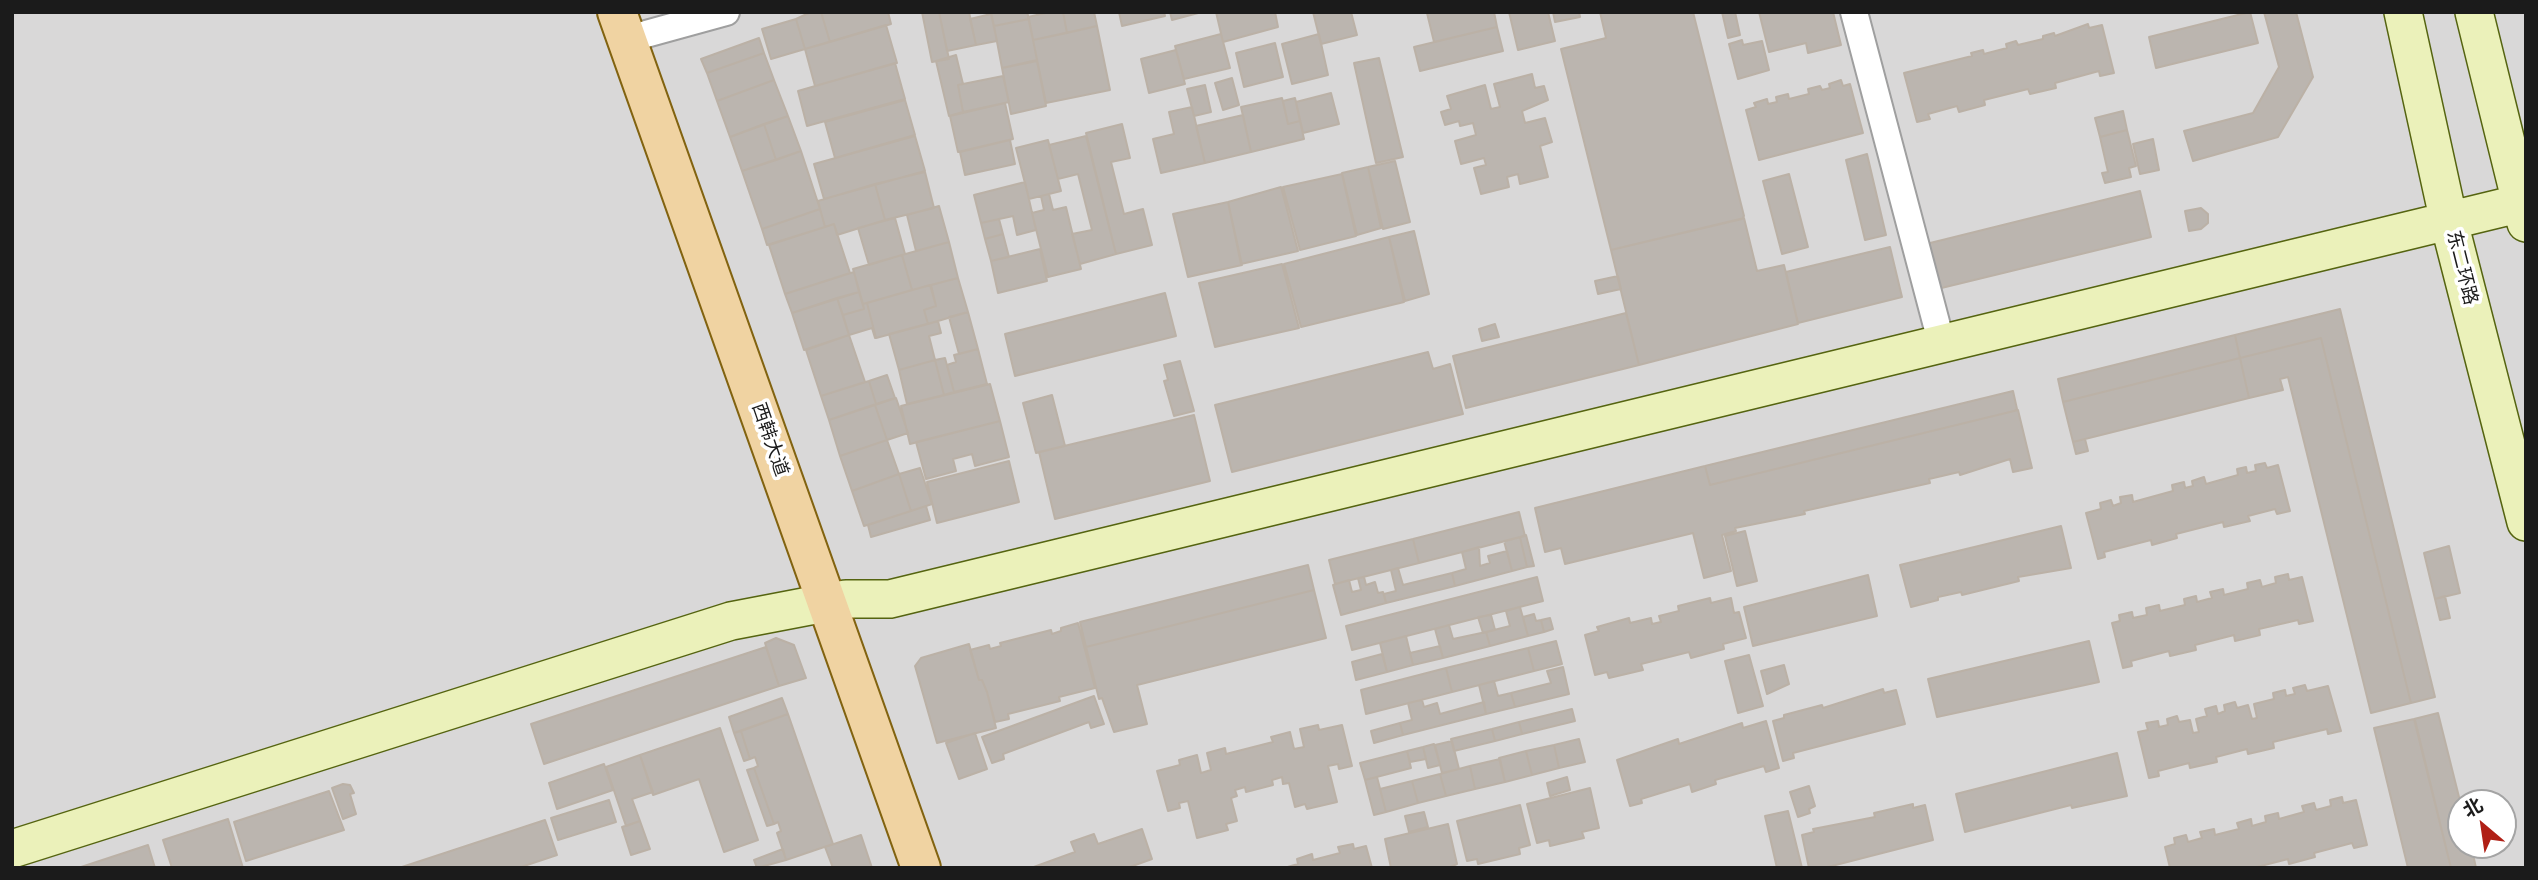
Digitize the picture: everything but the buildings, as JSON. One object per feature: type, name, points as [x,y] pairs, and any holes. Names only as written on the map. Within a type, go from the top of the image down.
[{"type":"main road","name":"西韩大道","points":[[634,19],[836,602],[921,868]]},
{"type":"main road","name":"西韩大道","points":[[836,602],[942,868]]},
{"type":"street","points":[[634,19],[726,12]]},
{"type":"street","points":[[1854,12],[1942,345]]},
{"type":"street","name":"东二环路","points":[[2403,12],[2449,222],[2526,522]]},
{"type":"street","points":[[12,849],[731,621],[836,602],[890,599],[2449,222],[2524,210],[2474,12]]},
{"type":"shaded area","points":[[12,12],[2526,12],[2526,868],[12,868]]}]
